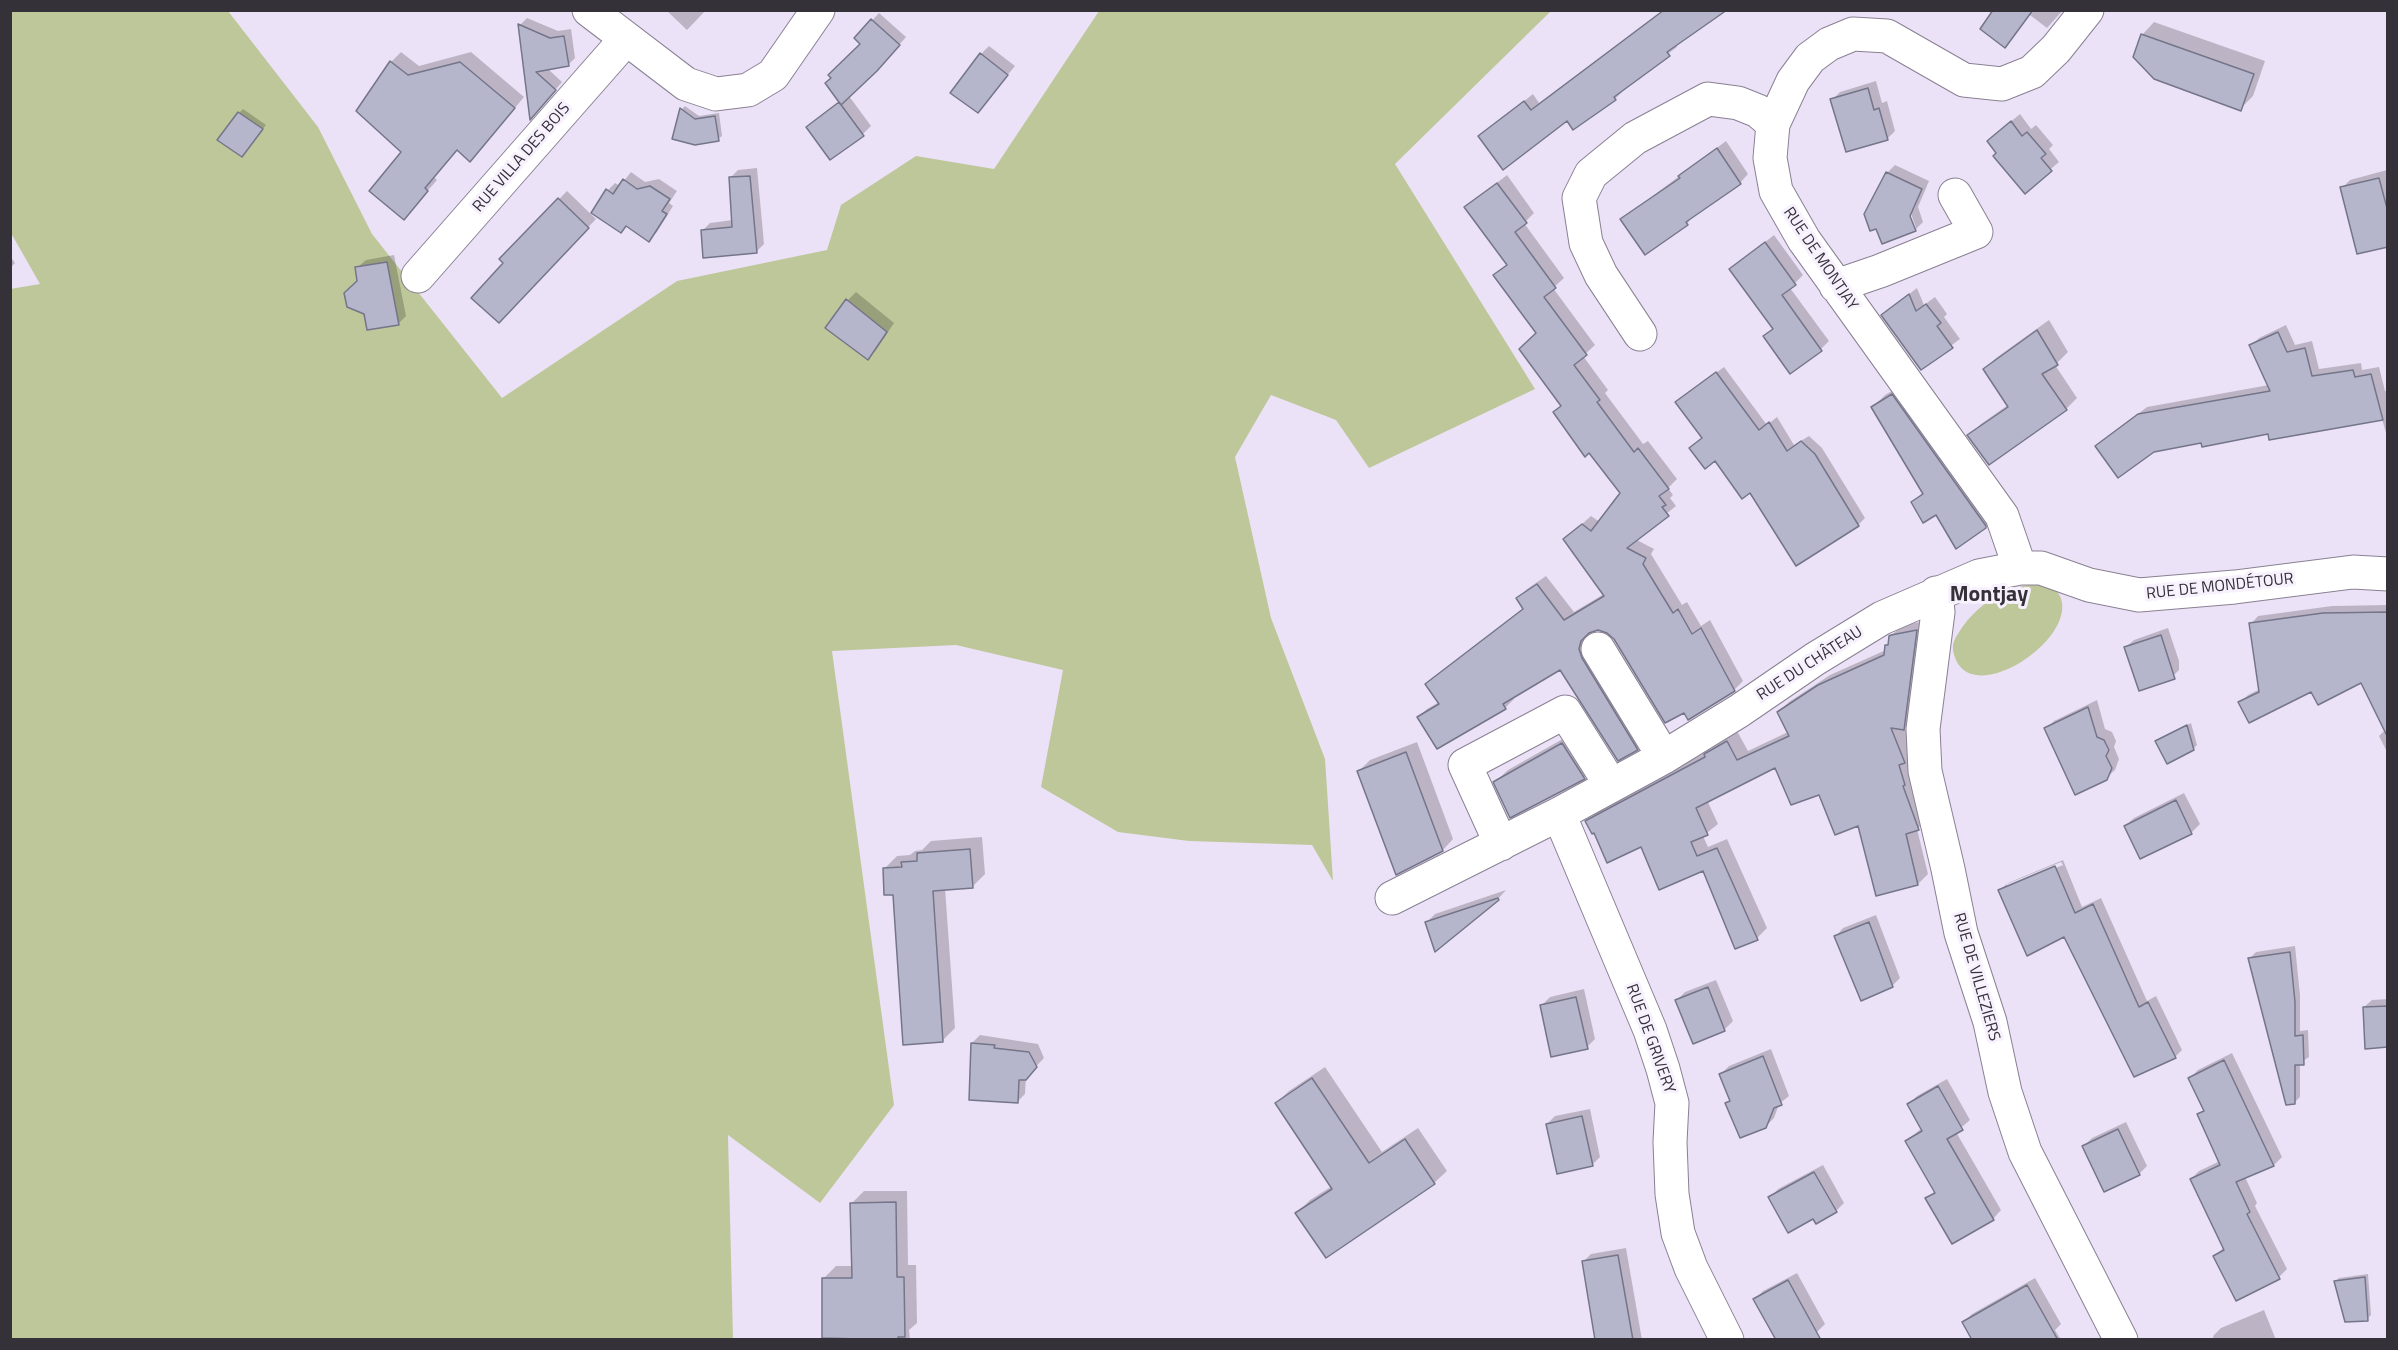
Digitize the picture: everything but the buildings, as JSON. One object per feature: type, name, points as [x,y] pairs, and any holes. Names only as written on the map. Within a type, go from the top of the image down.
[{"type":"street","points":[[589,10],[686,84],[716,94],[748,90],[773,75],[818,10]]},
{"type":"street","name":"RUE DE MONTJAY","points":[[2020,568],[2002,516],[1804,240],[1776,191],[1770,158],[1773,124],[1793,81],[1810,58],[1829,45],[1853,34],[1887,36],[1964,80],[2002,84],[2032,72],[2056,49],[2087,10]]},
{"type":"street","name":"RUE VILLA DES BOIS","points":[[418,276],[626,39]]},
{"type":"street","points":[[1640,334],[1601,275],[1586,243],[1579,198],[1591,174],[1635,138],[1708,99],[1738,103],[1758,111],[1773,124]]},
{"type":"street","points":[[1836,286],[1880,271],[1976,232],[1955,195]]},
{"type":"street","name":"RUE DE MONDÉTOUR","points":[[2020,568],[2040,568],[2089,585],[2139,595],[2235,587],[2353,572],[2388,574]]},
{"type":"street","name":"RUE DU CHÂTEAU","points":[[1392,898],[1559,814],[1664,756],[1739,711],[1815,659],[1882,618],[1979,576],[2020,568]]},
{"type":"street","name":"RUE DE VILLEZIERS","points":[[1936,593],[1938,612],[1923,729],[1925,771],[1961,933],[1990,1022],[2005,1092],[2025,1152],[2121,1340]]},
{"type":"street","points":[[1598,649],[1664,756]]},
{"type":"street","points":[[1501,844],[1465,765],[1565,712],[1611,785]]},
{"type":"street","name":"RUE DE GRIVERY","points":[[1559,814],[1645,1019],[1663,1069],[1672,1103],[1670,1142],[1672,1194],[1678,1233],[1691,1268],[1727,1340]]},
{"type":"green space","points":[[10,11],[228,11],[318,127],[372,234],[502,398],[677,281],[827,250],[841,205],[916,156],[994,169],[1099,11],[1551,11],[1395,164],[1535,389],[1369,468],[1336,420],[1271,395],[1235,457],[1271,618],[1325,759],[1333,881],[1312,845],[1189,841],[1118,832],[1041,787],[1063,670],[956,645],[832,651],[894,1105],[820,1203],[728,1135],[733,1339],[11,1339],[10,289],[40,284],[11,233]]},
{"type":"green space","points":[[2034,584],[2055,589],[2062,606],[2057,626],[2043,645],[2023,661],[2001,672],[1979,675],[1962,669],[1953,647],[1956,636],[1968,620],[1975,612],[2002,593]]},
{"type":"district","name":"Montjay","points":[[1989,596]]}]
